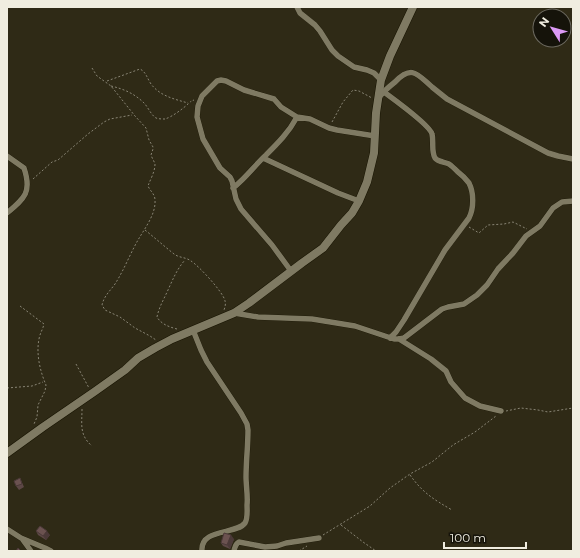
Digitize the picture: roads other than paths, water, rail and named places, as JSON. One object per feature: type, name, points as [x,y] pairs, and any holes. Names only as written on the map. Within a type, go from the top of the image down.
[{"type":"street","points":[[297,7],[300,13],[318,28],[332,50],[338,56],[354,67],[374,73],[381,80]]},
{"type":"street","points":[[7,453],[92,394],[125,370],[138,358],[160,345],[234,313],[326,245],[352,213],[367,182],[374,152],[376,113],[381,80],[390,56],[413,7]]},
{"type":"street","points":[[378,101],[384,92],[404,74],[416,74],[453,102],[548,153],[573,159]]},
{"type":"street","points":[[291,271],[272,245],[241,209],[236,199],[230,177],[220,168],[203,139],[197,113],[200,100],[217,81],[226,81],[244,90],[274,99],[281,107],[297,117],[310,119],[329,128],[375,136]]},
{"type":"street","points":[[384,92],[427,127],[432,134],[432,148],[435,158],[449,164],[469,182],[473,205],[472,213],[465,225],[445,250],[404,320],[390,338]]},
{"type":"street","points":[[233,188],[243,180],[286,135],[297,117]]},
{"type":"street","points":[[7,156],[24,168],[27,183],[25,197],[7,213]]},
{"type":"street","points":[[263,158],[338,193],[359,201]]},
{"type":"street","points":[[234,313],[258,317],[312,319],[355,326],[390,338],[404,338],[445,308],[464,304],[477,295],[487,285],[498,268],[513,253],[526,236],[543,223],[554,206],[562,202],[573,201]]},
{"type":"street","points":[[193,330],[207,362],[238,408],[247,424],[248,430],[246,477],[247,519],[243,525],[207,538],[202,546],[202,551]]},
{"type":"street","points":[[399,339],[431,359],[446,371],[451,382],[464,398],[480,406],[500,411]]},
{"type":"street","points":[[7,529],[21,538],[51,551]]},
{"type":"street","points":[[21,538],[31,551]]},
{"type":"street","points":[[234,551],[237,543],[240,542],[271,547],[319,538]]},
{"type":"street","points":[[250,544],[252,551]]}]
